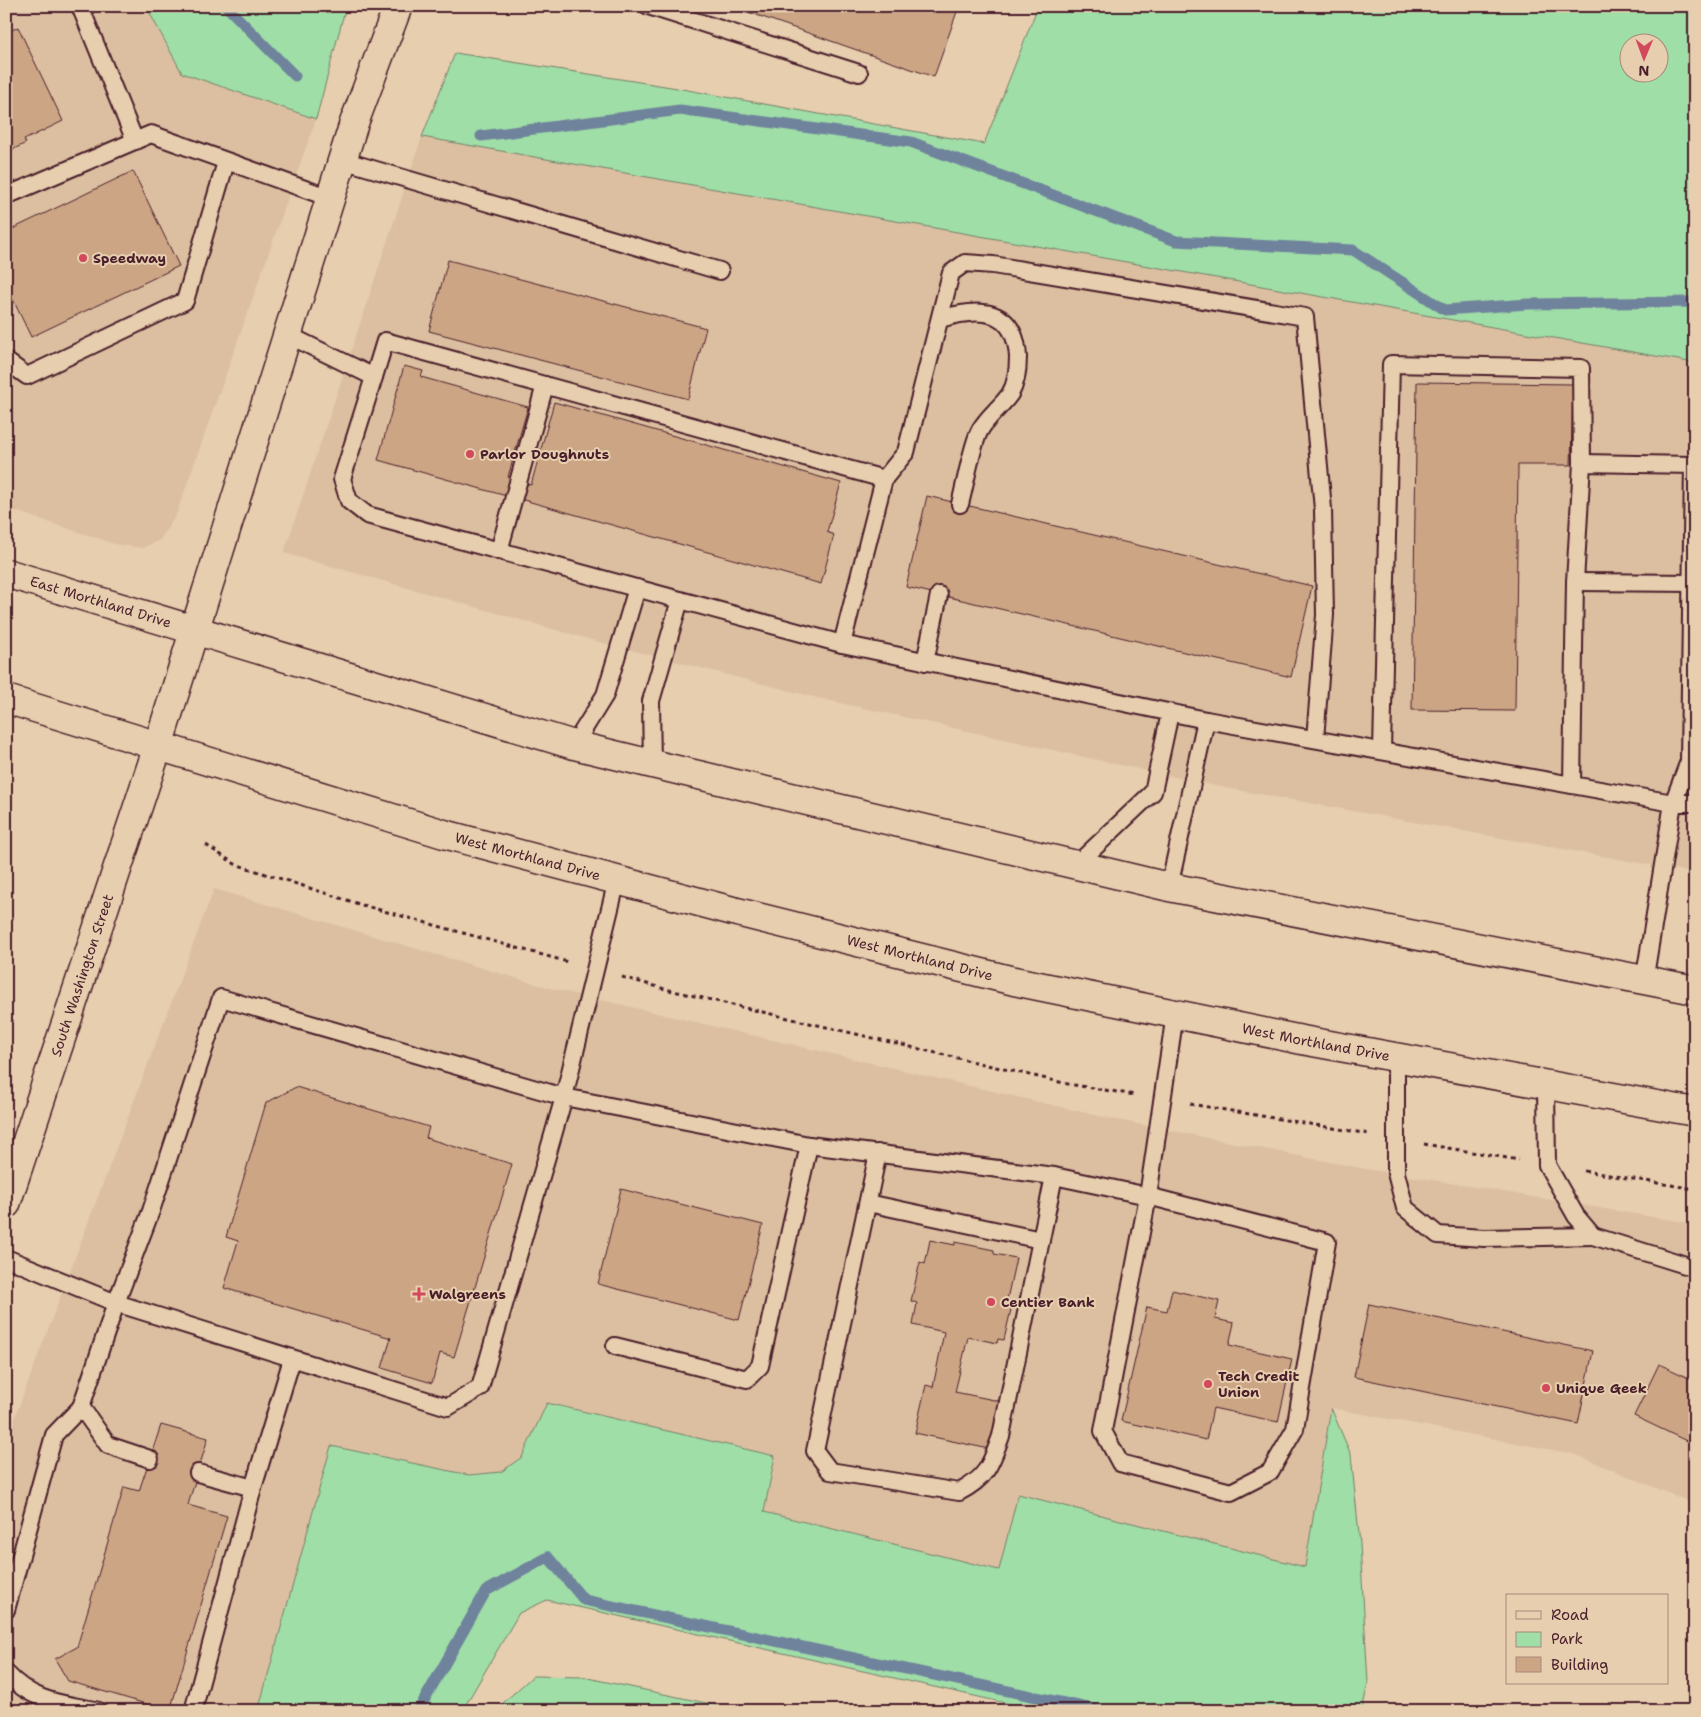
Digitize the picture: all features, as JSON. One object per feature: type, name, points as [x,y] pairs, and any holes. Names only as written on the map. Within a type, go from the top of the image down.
[{"type":"main road","name":"South Washington Street","points":[[6,1204],[158,746],[342,160],[398,6]]},
{"type":"main road","name":"East Morthland Drive","points":[[6,573],[194,631]]},
{"type":"main road","points":[[194,631],[574,745],[652,764],[1169,887],[1644,982],[1695,990]]},
{"type":"main road","points":[[6,699],[158,746]]},
{"type":"main road","name":"West Morthland Drive","points":[[158,746],[444,834],[1014,981],[1396,1058],[1695,1112]]},
{"type":"lane","points":[[80,6],[135,141]]},
{"type":"lane","points":[[648,6],[859,73]]},
{"type":"lane","points":[[6,196],[151,134],[330,198]]},
{"type":"lane","points":[[342,160],[720,270]]},
{"type":"lane","points":[[6,361],[27,376],[185,301],[226,162]]},
{"type":"lane","points":[[842,644],[884,479],[906,452],[951,273],[966,263],[994,265],[1305,317],[1323,509],[1325,615],[1316,739]]},
{"type":"lane","points":[[940,320],[965,312],[989,313],[1009,324],[1017,342],[1018,368],[1010,393],[980,431],[960,504]]},
{"type":"lane","points":[[286,334],[374,377]]},
{"type":"lane","points":[[884,479],[385,341],[342,479],[349,501],[367,515],[842,644],[1206,720],[1673,803],[1695,803]]},
{"type":"lane","points":[[1382,751],[1391,364],[1581,368],[1582,463],[1575,582],[1572,785]]},
{"type":"lane","points":[[499,551],[545,385]]},
{"type":"lane","points":[[1582,463],[1693,464],[1693,584],[1689,761],[1673,803],[1644,982]]},
{"type":"lane","points":[[1575,582],[1693,584]]},
{"type":"lane","points":[[574,745],[605,695],[637,588]]},
{"type":"lane","points":[[925,662],[939,595]]},
{"type":"lane","points":[[652,764],[651,701],[680,600]]},
{"type":"lane","points":[[1076,865],[1153,792],[1170,713]]},
{"type":"lane","points":[[1169,887],[1206,720]]},
{"type":"lane","points":[[6,1258],[116,1303],[448,1407],[480,1388],[564,1097],[617,880]]},
{"type":"lane","points":[[6,1610],[54,1435],[81,1407],[116,1303],[151,1211],[221,998],[564,1097],[809,1145],[1054,1176],[1148,1196],[1327,1242],[1295,1429],[1270,1472],[1231,1492],[1120,1463],[1103,1431],[1148,1196],[1175,1014]]},
{"type":"lane","points":[[1396,1058],[1396,1173],[1405,1208],[1438,1235],[1484,1238],[1594,1236],[1695,1268]]},
{"type":"lane","points":[[1546,1086],[1547,1165],[1576,1216],[1594,1236]]},
{"type":"lane","points":[[615,1346],[747,1379],[760,1366],[809,1145]]},
{"type":"lane","points":[[878,1153],[815,1451],[830,1471],[958,1492],[974,1485],[990,1468],[1001,1436],[1054,1176]]},
{"type":"lane","points":[[868,1203],[1041,1240]]},
{"type":"lane","points":[[192,1711],[252,1488],[292,1359]]},
{"type":"lane","points":[[81,1407],[108,1445],[150,1459]]},
{"type":"lane","points":[[198,1473],[252,1488]]},
{"type":"lane","points":[[6,1673],[20,1687],[39,1698],[99,1711]]},
{"type":"path","points":[[206,845],[235,864],[344,899],[665,989],[1068,1084],[1695,1190]]},
{"type":"shaded area","points":[[6,6],[146,6],[182,73],[316,119],[176,515],[160,540],[142,548],[115,544],[6,508]]},
{"type":"shaded area","points":[[422,137],[1695,363],[1695,873],[1216,786],[818,698],[592,640],[284,553]]},
{"type":"shaded area","points":[[214,889],[549,988],[1112,1119],[1360,1168],[1695,1224],[1695,1504],[1574,1454],[1331,1408],[1305,1568],[1018,1494],[999,1570],[764,1512],[775,1456],[548,1403],[522,1457],[501,1472],[469,1475],[331,1446],[258,1711],[6,1711],[6,1441]]},
{"type":"green space","points":[[146,6],[346,6],[316,119],[182,73]]},
{"type":"green space","points":[[1038,6],[1695,6],[1695,363],[422,137],[455,53],[671,87],[984,144]]},
{"type":"green space","points":[[547,1403],[775,1456],[764,1512],[999,1570],[1018,1494],[1305,1567],[1331,1408],[1351,1455],[1360,1544],[1368,1683],[1362,1711],[1041,1711],[547,1600],[519,1613],[462,1711],[258,1711],[331,1446],[469,1475],[501,1472],[522,1457]]},
{"type":"green space","points":[[533,1676],[583,1677],[744,1711],[499,1711],[504,1702]]},
{"type":"building","points":[[731,6],[959,6],[934,77]]},
{"type":"building","points":[[18,27],[63,121],[24,140],[26,143],[6,153],[6,33]]},
{"type":"building","points":[[133,171],[179,266],[31,337],[6,285],[6,232]]},
{"type":"building","points":[[448,260],[706,328],[688,399],[429,331]]},
{"type":"building","points":[[404,366],[423,371],[421,377],[528,407],[508,477],[514,479],[510,497],[378,460]]},
{"type":"building","points":[[1417,382],[1573,384],[1571,465],[1518,465],[1515,711],[1412,710]]},
{"type":"building","points":[[554,402],[841,483],[827,532],[834,535],[821,584],[520,499],[525,483],[531,485]]},
{"type":"building","points":[[927,496],[1312,586],[1291,677],[906,587]]},
{"type":"building","name":"Walgreens","points":[[296,1087],[429,1127],[426,1138],[512,1164],[454,1357],[440,1353],[432,1383],[382,1368],[391,1338],[224,1288],[238,1241],[226,1237],[266,1103]]},
{"type":"building","points":[[621,1189],[763,1225],[739,1320],[598,1284]]},
{"type":"building","points":[[930,1240],[955,1245],[955,1242],[994,1250],[994,1254],[1016,1258],[1006,1304],[1012,1305],[1004,1340],[998,1339],[997,1343],[968,1337],[955,1392],[999,1401],[989,1449],[915,1433],[926,1385],[933,1387],[944,1332],[913,1325],[917,1303],[911,1301],[920,1262],[925,1264]]},
{"type":"building","name":"Tech Credit Union","points":[[1172,1290],[1219,1301],[1215,1319],[1234,1323],[1229,1345],[1292,1359],[1278,1422],[1213,1408],[1206,1440],[1121,1421],[1147,1307],[1167,1311]]},
{"type":"building","points":[[1369,1304],[1593,1351],[1578,1424],[1354,1377]]},
{"type":"building","points":[[1659,1364],[1695,1381],[1695,1445],[1634,1416]]},
{"type":"building","points":[[161,1425],[208,1438],[188,1505],[227,1516],[170,1711],[68,1681],[55,1659],[77,1647],[124,1487],[139,1491]]},
{"type":"waterway","points":[[226,6],[295,76]]},
{"type":"waterway","points":[[481,136],[680,110],[911,142],[1176,241],[1353,250],[1445,310],[1528,304],[1695,302]]},
{"type":"waterway","points":[[418,1711],[486,1591],[548,1557],[584,1600],[1102,1711]]},
{"type":"place","name":"Speedway","points":[[83,258]]},
{"type":"place","name":"Parlor Doughnuts","points":[[470,454]]},
{"type":"place","name":"Walgreens","points":[[419,1294]]},
{"type":"place","name":"Centier Bank","points":[[991,1302]]},
{"type":"place","name":"Tech Credit Union","points":[[1208,1384]]},
{"type":"place","name":"Unique Geek","points":[[1546,1388]]}]
